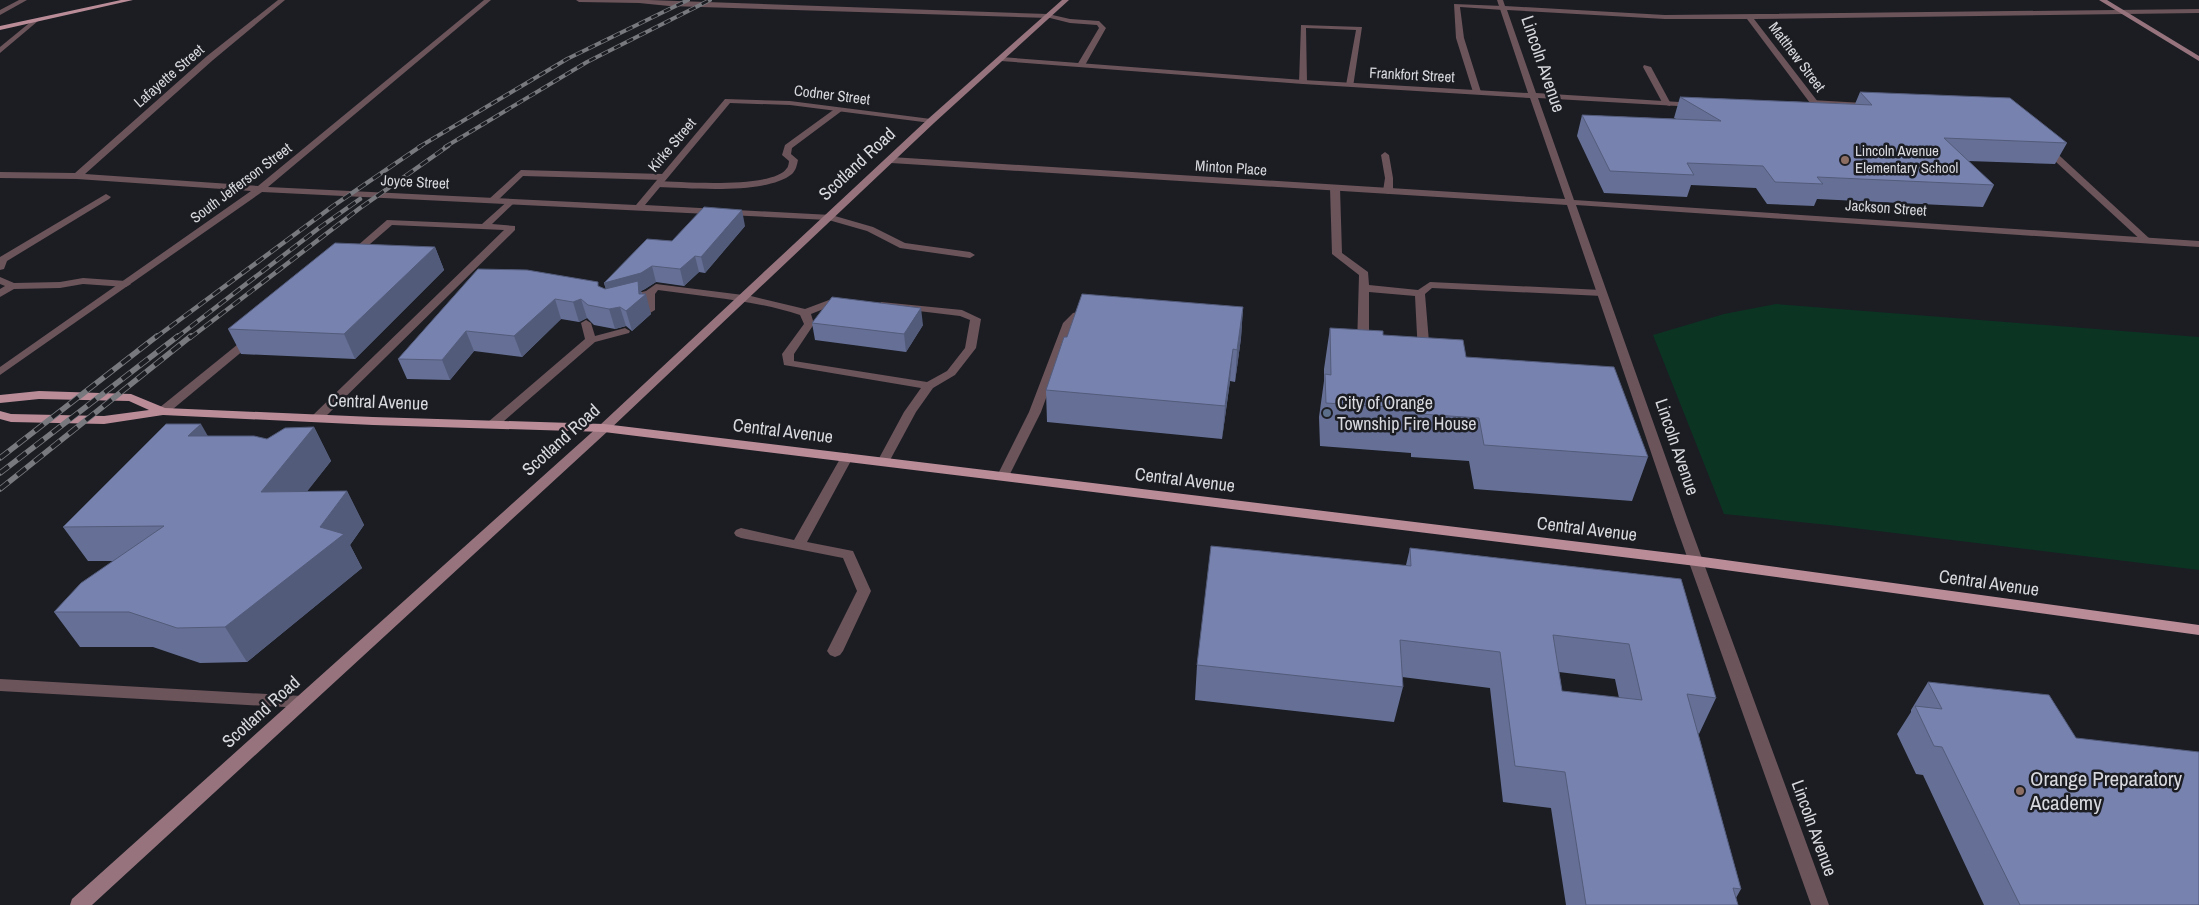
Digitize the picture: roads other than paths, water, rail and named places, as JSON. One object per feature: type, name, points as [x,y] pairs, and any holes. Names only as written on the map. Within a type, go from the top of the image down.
[{"type":"main road","points":[[0,28],[130,0]]},
{"type":"main road","name":"Scotland Road","points":[[79,905],[604,428],[931,121],[1066,0]]},
{"type":"main road","points":[[2102,0],[2199,59]]},
{"type":"main road","name":"Central Avenue","points":[[0,399],[39,395],[131,398],[163,412]]},
{"type":"main road","name":"Central Avenue","points":[[0,415],[11,418],[104,420],[163,412],[604,428],[1696,561],[2199,630]]},
{"type":"street","points":[[0,13],[24,0]]},
{"type":"street","name":"Lafayette Street","points":[[78,176],[210,58],[282,0]]},
{"type":"street","name":"South Jefferson Street","points":[[0,372],[260,189],[488,0]]},
{"type":"street","points":[[579,0],[679,5],[748,5],[1048,16],[1070,21],[1099,23],[1103,28],[1081,65]]},
{"type":"street","points":[[1477,92],[1460,38],[1456,5],[1501,4],[1664,16],[1749,17],[2199,11]]},
{"type":"street","name":"Lincoln Avenue","points":[[1501,4],[1696,561],[1820,905]]},
{"type":"street","name":"Matthew Street","points":[[1749,17],[1822,113],[1812,112]]},
{"type":"street","points":[[0,51],[35,20]]},
{"type":"street","points":[[1302,82],[1303,26],[1360,28],[1350,85]]},
{"type":"street","name":"Frankfort Street","points":[[1001,59],[1302,82],[1706,106]]},
{"type":"street","points":[[1646,68],[1667,104]]},
{"type":"street","name":"Codner Street","points":[[728,101],[790,103],[931,121]]},
{"type":"street","name":"Kirke Street","points":[[638,208],[728,101]]},
{"type":"street","points":[[1814,102],[1876,106]]},
{"type":"street","points":[[492,201],[521,173],[739,185],[779,178],[791,170],[794,160],[786,155],[788,146],[839,110]]},
{"type":"street","points":[[2042,144],[2147,241]]},
{"type":"street","points":[[1385,155],[1389,178],[1388,191]]},
{"type":"street","name":"Minton Place","points":[[891,160],[1570,202]]},
{"type":"street","name":"Joyce Street","points":[[0,175],[78,176],[260,189],[828,217],[870,229],[903,246],[970,255]]},
{"type":"street","points":[[1334,188],[1337,254],[1364,274],[1363,354],[1372,354]]},
{"type":"street","points":[[0,267],[2,260],[106,197]]},
{"type":"street","points":[[484,227],[510,202]]},
{"type":"street","name":"Jackson Street","points":[[1570,202],[2199,244]]},
{"type":"street","points":[[318,418],[512,228],[390,222],[345,260]]},
{"type":"street","points":[[0,280],[12,286],[60,285],[83,281],[126,284]]},
{"type":"street","points":[[1364,288],[1420,293],[1430,285],[1602,294]]},
{"type":"street","points":[[0,294],[12,286]]},
{"type":"street","points":[[631,308],[656,288],[742,299],[792,308],[805,313],[830,303],[854,302]]},
{"type":"street","points":[[618,301],[650,293]]},
{"type":"street","points":[[650,293],[650,310]]},
{"type":"street","points":[[1415,358],[1424,358],[1420,293]]},
{"type":"street","points":[[874,304],[962,313],[976,319],[970,348],[951,373],[929,386],[910,412],[883,462]]},
{"type":"street","points":[[1004,476],[1035,412],[1068,323],[1077,315],[1090,311],[1100,312]]},
{"type":"street","points":[[805,313],[809,324],[788,354],[788,363],[929,386]]},
{"type":"street","points":[[586,323],[591,340]]},
{"type":"street","points":[[492,425],[591,340],[609,327]]},
{"type":"street","points":[[163,412],[262,330]]},
{"type":"street","points":[[591,340],[625,331]]},
{"type":"street","points":[[798,545],[846,457]]},
{"type":"street","points":[[741,533],[848,554],[864,590],[835,651]]},
{"type":"street","points":[[0,685],[302,702]]},
{"type":"railway","points":[[419,147],[567,59],[688,0]]},
{"type":"railway","points":[[445,147],[587,62],[710,0]]},
{"type":"railway","points":[[155,338],[333,206],[421,146]]},
{"type":"railway","points":[[190,338],[360,208],[448,146]]},
{"type":"railway","points":[[176,338],[319,228],[360,199]]},
{"type":"railway","points":[[0,458],[157,336]]},
{"type":"railway","points":[[0,473],[178,336]]},
{"type":"railway","points":[[0,489],[191,336]]},
{"type":"place","name":"Lincoln Avenue Elementary School","points":[[1845,160]]},
{"type":"place","name":"City of Orange Township Fire House","points":[[1327,413]]},
{"type":"place","name":"Orange Preparatory Academy","points":[[2020,791]]}]
